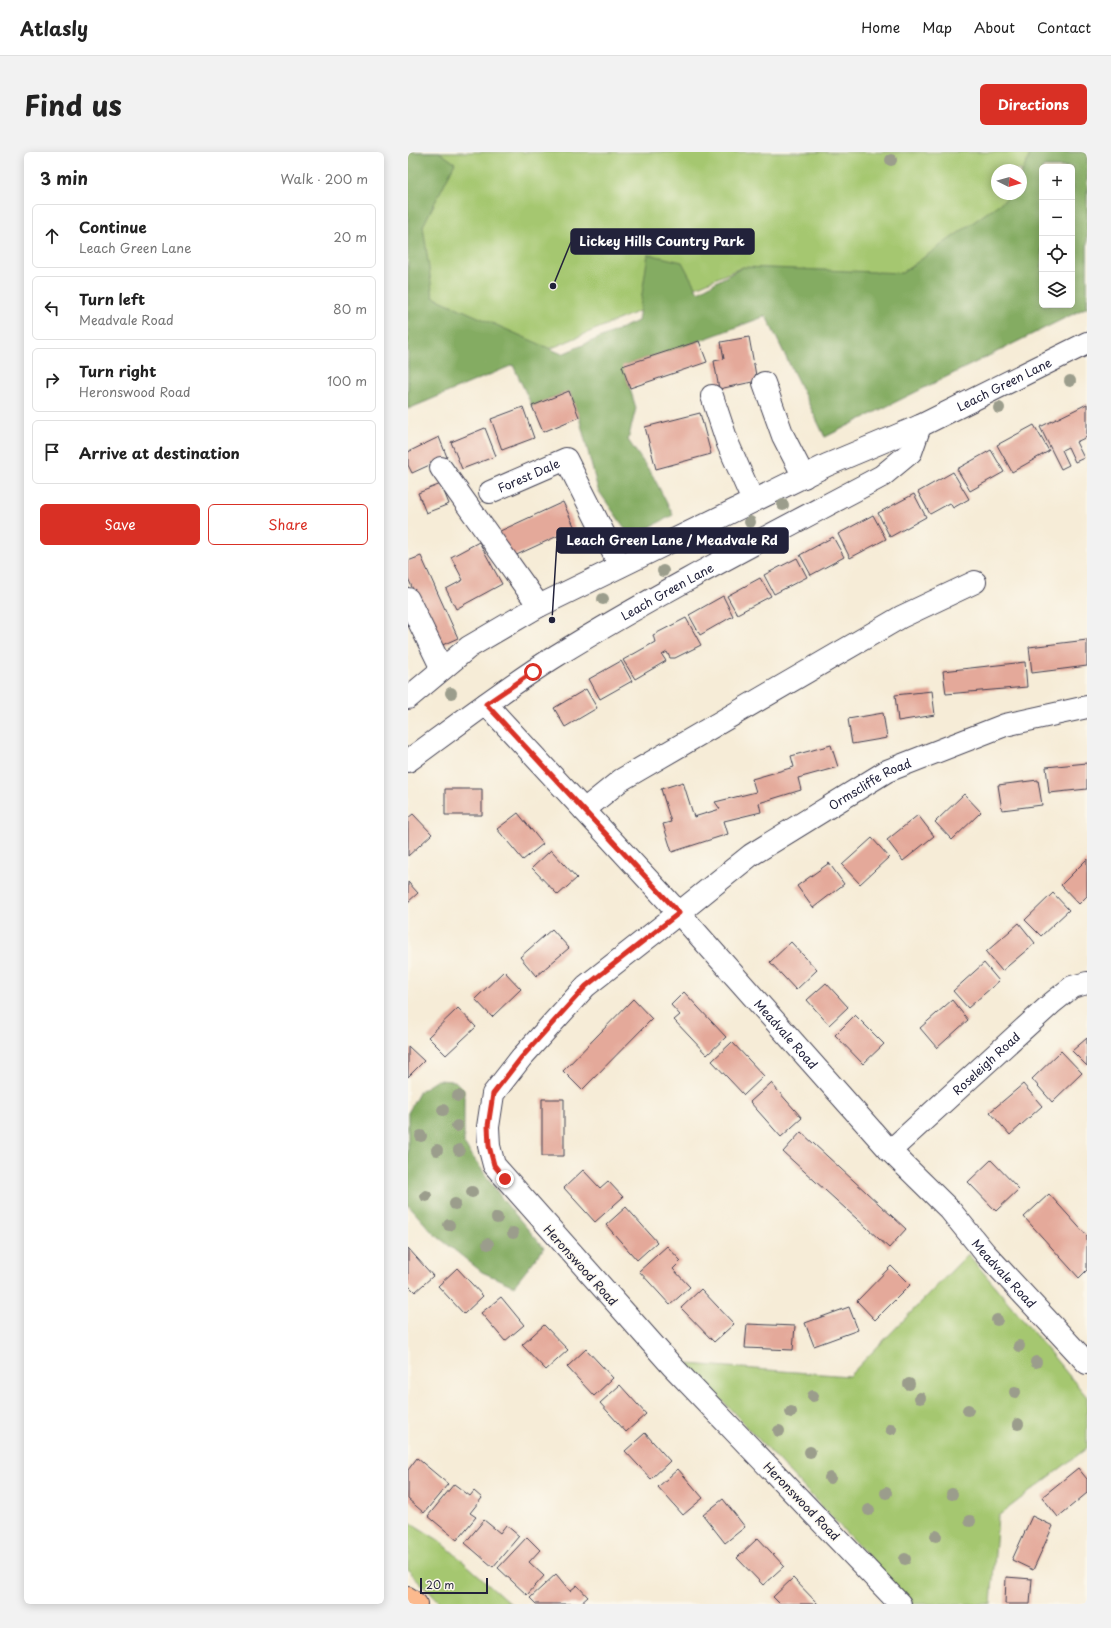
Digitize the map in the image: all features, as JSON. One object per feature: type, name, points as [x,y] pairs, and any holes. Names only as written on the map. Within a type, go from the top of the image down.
[{"type":"main road","points":[[408,1598],[416,1604]]},
{"type":"street","name":"Leach Green Lane","points":[[408,698],[469,647],[539,606],[753,501],[920,426],[1087,343]]},
{"type":"street","points":[[764,383],[783,436],[804,477]]},
{"type":"street","points":[[712,396],[728,444],[753,501]]},
{"type":"street","name":"Leach Green Lane","points":[[408,761],[555,656],[652,600],[882,476],[911,452],[920,426]]},
{"type":"street","name":"Forest Dale","points":[[490,492],[566,459],[620,566]]},
{"type":"street","points":[[441,468],[539,606]]},
{"type":"street","points":[[584,810],[621,780],[894,621],[975,582]]},
{"type":"street","points":[[408,599],[442,669]]},
{"type":"street","name":"Meadvale Road","points":[[486,704],[679,913],[890,1151],[950,1210],[985,1253],[1087,1363]]},
{"type":"street","name":"Ormscliffe Road","points":[[679,913],[751,855],[887,771],[1005,725],[1087,707]]},
{"type":"street","name":"Heronswood Road","points":[[679,913],[586,986],[521,1058],[493,1094],[488,1126],[489,1146],[494,1165],[673,1367],[900,1604]]},
{"type":"street","name":"Roseleigh Road","points":[[890,1151],[1052,1003],[1072,987],[1087,983]]},
{"type":"green space","points":[[408,152],[1087,152],[1087,307],[825,437],[743,267],[408,409]]},
{"type":"green space","points":[[408,152],[439,152],[455,163],[423,226],[433,297],[562,354],[638,321],[648,254],[682,262],[698,292],[743,267],[902,273],[1005,200],[1027,200],[1027,164],[1026,164],[1031,152],[1087,152],[1087,307],[825,437],[766,316],[699,341],[623,366],[636,408],[628,440],[653,476],[673,515],[631,537],[598,490],[579,417],[569,391],[532,406],[513,365],[408,409]]},
{"type":"green space","points":[[437,1080],[455,1081],[464,1090],[464,1144],[503,1200],[544,1248],[514,1286],[482,1272],[433,1233],[408,1205],[408,1113],[420,1091]]},
{"type":"green space","points":[[968,1254],[1087,1397],[1087,1448],[998,1516],[991,1604],[913,1604],[688,1364],[849,1376]]},
{"type":"green space","points":[[408,1521],[440,1541],[511,1604],[441,1604],[408,1570]]},
{"type":"building","points":[[749,337],[757,381],[719,389],[714,361],[724,359],[721,342]]},
{"type":"building","points":[[699,341],[707,362],[630,388],[622,366]]},
{"type":"building","points":[[569,391],[579,417],[543,432],[532,406]]},
{"type":"building","points":[[1087,404],[1087,437],[1076,442],[1084,458],[1075,462],[1068,447],[1062,450],[1069,465],[1061,469],[1040,427]]},
{"type":"building","points":[[523,407],[534,438],[502,450],[491,419]]},
{"type":"building","points":[[700,413],[711,454],[656,469],[645,427]]},
{"type":"building","points":[[1034,425],[1049,451],[1012,472],[997,445]]},
{"type":"building","points":[[485,428],[496,456],[462,469],[451,442]]},
{"type":"building","points":[[439,437],[447,457],[412,473],[408,465],[408,452]]},
{"type":"building","points":[[991,450],[1004,472],[970,491],[957,469]]},
{"type":"building","points":[[953,472],[969,499],[953,508],[950,503],[930,514],[918,492]]},
{"type":"building","points":[[441,484],[449,504],[426,513],[418,493]]},
{"type":"building","points":[[914,494],[926,517],[890,537],[878,513]]},
{"type":"building","points":[[563,502],[575,528],[510,558],[498,532]]},
{"type":"building","points":[[873,515],[886,539],[850,558],[838,534]]},
{"type":"building","points":[[833,537],[844,557],[811,575],[800,555]]},
{"type":"building","points":[[479,542],[502,584],[456,609],[446,589],[463,580],[451,557]]},
{"type":"building","points":[[421,556],[458,638],[438,647],[408,578],[408,561]]},
{"type":"building","points":[[797,558],[807,577],[774,594],[764,575]]},
{"type":"building","points":[[760,578],[771,596],[737,614],[727,596]]},
{"type":"building","points":[[723,596],[733,616],[700,635],[689,615]]},
{"type":"building","points":[[686,618],[701,645],[675,658],[670,658],[667,652],[662,655],[666,661],[635,679],[623,660],[655,642],[653,635]]},
{"type":"building","points":[[1087,640],[1087,666],[1032,673],[1029,647]]},
{"type":"building","points":[[621,661],[632,681],[600,699],[589,679]]},
{"type":"building","points":[[1025,662],[1027,687],[946,694],[943,671]]},
{"type":"building","points":[[586,689],[597,708],[565,727],[554,708]]},
{"type":"building","points":[[932,691],[935,715],[898,721],[895,695]]},
{"type":"building","points":[[883,713],[887,738],[852,744],[848,719]]},
{"type":"building","points":[[831,745],[838,767],[798,778],[801,790],[759,803],[761,812],[724,821],[728,834],[672,852],[663,824],[671,822],[661,789],[683,782],[694,817],[720,809],[715,802],[756,792],[752,779],[794,767],[791,756]]},
{"type":"building","points":[[1087,763],[1087,789],[1049,793],[1046,767]]},
{"type":"building","points":[[1038,780],[1042,805],[1002,810],[998,785]]},
{"type":"building","points":[[445,789],[482,789],[482,815],[445,815]]},
{"type":"building","points":[[964,794],[981,812],[952,840],[935,822]]},
{"type":"building","points":[[518,813],[543,844],[523,860],[497,829]]},
{"type":"building","points":[[413,814],[432,834],[408,856],[408,818]]},
{"type":"building","points":[[918,815],[934,836],[903,861],[887,840]]},
{"type":"building","points":[[872,838],[889,857],[860,884],[842,865]]},
{"type":"building","points":[[551,850],[577,878],[558,895],[532,868]]},
{"type":"building","points":[[1087,859],[1087,896],[1079,904],[1061,885]]},
{"type":"building","points":[[829,863],[844,884],[813,908],[797,886]]},
{"type":"building","points":[[408,882],[418,893],[408,902]]},
{"type":"building","points":[[1053,893],[1069,910],[1041,936],[1025,920]]},
{"type":"building","points":[[1019,923],[1035,943],[1002,971],[986,952]]},
{"type":"building","points":[[552,929],[569,948],[536,976],[520,957]]},
{"type":"building","points":[[791,942],[817,970],[796,990],[770,962]]},
{"type":"building","points":[[984,963],[999,981],[968,1008],[953,991]]},
{"type":"building","points":[[504,971],[521,989],[492,1017],[475,999]]},
{"type":"building","points":[[826,983],[848,1007],[829,1025],[807,1000]]},
{"type":"building","points":[[684,992],[726,1037],[707,1055],[674,1020],[680,1015],[671,1005]]},
{"type":"building","points":[[633,999],[652,1019],[582,1090],[563,1071]]},
{"type":"building","points":[[952,1000],[968,1020],[937,1048],[920,1028]]},
{"type":"building","points":[[458,1008],[476,1027],[446,1055],[428,1037]]},
{"type":"building","points":[[855,1015],[884,1044],[863,1064],[835,1035]]},
{"type":"building","points":[[1087,1038],[1087,1066],[1072,1051]]},
{"type":"building","points":[[732,1042],[764,1076],[744,1095],[712,1061]]},
{"type":"building","points":[[408,1046],[424,1061],[408,1077]]},
{"type":"building","points":[[1061,1051],[1082,1073],[1052,1102],[1032,1079]]},
{"type":"building","points":[[771,1083],[802,1118],[781,1137],[750,1102]]},
{"type":"building","points":[[1023,1084],[1042,1106],[1010,1135],[990,1112]]},
{"type":"building","points":[[542,1099],[564,1099],[564,1156],[542,1156]]},
{"type":"building","points":[[801,1132],[906,1229],[889,1248],[783,1152]]},
{"type":"building","points":[[991,1160],[1019,1189],[996,1211],[968,1182]]},
{"type":"building","points":[[583,1170],[600,1188],[608,1181],[623,1197],[595,1222],[564,1188]]},
{"type":"building","points":[[1049,1194],[1087,1236],[1087,1270],[1079,1278],[1024,1217]]},
{"type":"building","points":[[626,1207],[657,1242],[637,1260],[606,1225]]},
{"type":"building","points":[[667,1246],[681,1261],[673,1269],[690,1287],[670,1305],[639,1271]]},
{"type":"building","points":[[408,1248],[433,1276],[415,1292],[408,1285]]},
{"type":"building","points":[[891,1266],[910,1285],[875,1320],[857,1301]]},
{"type":"building","points":[[457,1268],[483,1296],[464,1314],[438,1286]]},
{"type":"building","points":[[701,1289],[734,1324],[714,1342],[681,1308]]},
{"type":"building","points":[[501,1297],[524,1325],[505,1341],[481,1313]]},
{"type":"building","points":[[849,1307],[858,1330],[814,1346],[805,1323]]},
{"type":"building","points":[[747,1324],[795,1326],[793,1350],[745,1348]]},
{"type":"building","points":[[544,1325],[568,1350],[546,1370],[522,1345]]},
{"type":"building","points":[[586,1349],[613,1378],[594,1396],[567,1367]]},
{"type":"building","points":[[620,1385],[646,1414],[626,1432],[600,1403]]},
{"type":"building","points":[[645,1433],[670,1461],[651,1479],[625,1451]]},
{"type":"building","points":[[417,1458],[448,1484],[424,1513],[408,1499],[408,1470]]},
{"type":"building","points":[[1078,1468],[1087,1479],[1087,1493],[1058,1517],[1042,1497]]},
{"type":"building","points":[[678,1469],[703,1498],[683,1515],[658,1487]]},
{"type":"building","points":[[454,1484],[470,1496],[474,1491],[482,1498],[470,1513],[476,1517],[457,1540],[428,1516]]},
{"type":"building","points":[[723,1499],[745,1527],[725,1543],[703,1515]]},
{"type":"building","points":[[1032,1516],[1053,1526],[1033,1570],[1012,1560]]},
{"type":"building","points":[[484,1520],[500,1533],[506,1525],[519,1536],[493,1567],[465,1543]]},
{"type":"building","points":[[527,1537],[540,1550],[529,1562],[544,1576],[527,1595],[498,1568]]},
{"type":"building","points":[[758,1538],[784,1566],[763,1585],[737,1558]]},
{"type":"building","points":[[556,1574],[570,1591],[577,1585],[588,1597],[580,1604],[536,1604],[530,1598]]},
{"type":"building","points":[[1006,1577],[1032,1579],[1030,1604],[1005,1604]]},
{"type":"building","points":[[793,1578],[818,1604],[780,1604],[773,1597]]},
{"type":"place","name":"Lickey Hills Country Park","points":[[553,286]]},
{"type":"place","name":"Leach Green Lane / Meadvale Rd","points":[[552,620]]},
{"type":"route","points":[[505,1179],[494,1165],[489,1146],[488,1126],[493,1094],[521,1058],[586,986],[679,913],[486,704],[533,672]]}]
